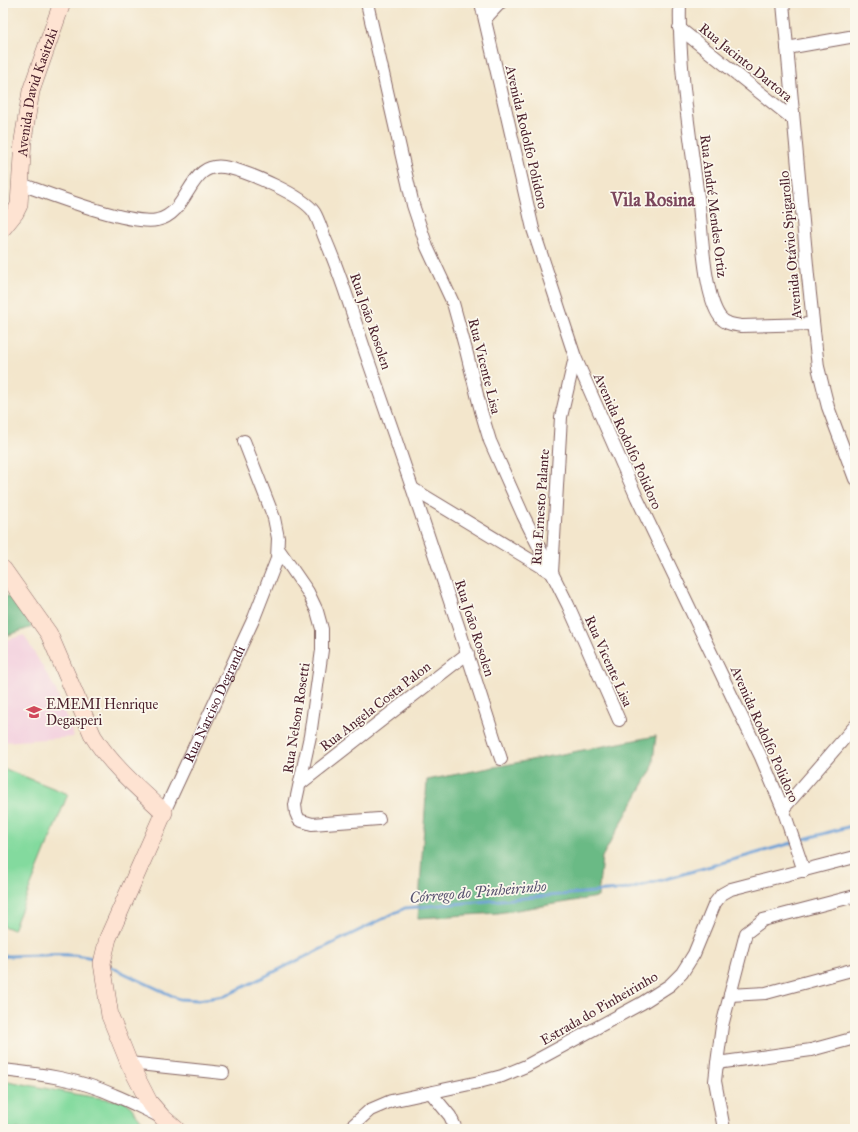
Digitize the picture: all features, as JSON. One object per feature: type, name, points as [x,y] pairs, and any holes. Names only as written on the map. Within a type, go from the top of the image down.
[{"type":"main road","name":"Avenida David Kasitzki","points":[[3,228],[15,213],[18,205],[21,184],[22,140],[31,91],[62,3]]},
{"type":"main road","points":[[3,569],[49,634],[90,731],[101,750],[115,766],[164,812]]},
{"type":"main road","name":"Rua Narciso Degrandi","points":[[129,1063],[110,1016],[103,961],[108,938],[164,812]]},
{"type":"main road","points":[[129,1063],[150,1102],[162,1117],[176,1129]]},
{"type":"street","name":"Rua Vicente Lisa","points":[[368,3],[398,143],[421,232],[453,303],[465,344],[480,411],[490,441],[523,516],[552,573],[619,720]]},
{"type":"street","name":"Avenida Rodolfo Polidoro","points":[[481,3],[533,229],[575,357],[637,498],[761,757],[783,809],[804,871]]},
{"type":"street","points":[[485,19],[500,3]]},
{"type":"street","name":"Rua André Mendes Ortiz","points":[[680,3],[679,28],[704,252],[714,303],[720,317],[725,322],[742,326],[813,324]]},
{"type":"street","name":"Avenida Otávio Spigarollo","points":[[783,3],[818,367],[828,407],[855,479]]},
{"type":"street","name":"Rua Jacinto Dartora","points":[[679,28],[793,119]]},
{"type":"street","points":[[787,48],[855,36]]},
{"type":"street","name":"Rua João Rosolen","points":[[21,184],[117,215],[155,221],[164,218],[173,212],[182,202],[195,179],[204,170],[215,167],[228,167],[290,193],[307,204],[315,214],[334,260],[468,653],[501,758]]},
{"type":"street","name":"Rua Ernesto Palante","points":[[413,489],[552,573],[561,417],[575,357]]},
{"type":"street","name":"Rua Narciso Degrandi","points":[[164,812],[254,618],[271,577],[279,550],[274,518],[244,441]]},
{"type":"street","name":"Rua Nelson Rosetti","points":[[279,550],[308,592],[322,629],[317,689],[301,783],[295,805],[296,813],[299,820],[303,822],[329,823],[379,819]]},
{"type":"street","name":"Rua Angela Costa Palon","points":[[301,783],[468,653]]},
{"type":"street","points":[[783,809],[855,726]]},
{"type":"street","name":"Estrada do Pinheirinho","points":[[349,1129],[361,1125],[370,1110],[391,1101],[502,1076],[526,1066],[642,1003],[670,985],[682,973],[694,954],[715,902],[722,894],[731,889],[855,857]]},
{"type":"street","points":[[724,1129],[715,1081],[717,1063],[722,1026],[746,933],[762,920],[855,896]]},
{"type":"street","points":[[730,995],[766,993],[855,969]]},
{"type":"street","points":[[717,1063],[810,1050],[855,1038]]},
{"type":"street","points":[[129,1063],[223,1073]]},
{"type":"street","points":[[3,1070],[59,1078],[86,1085],[114,1095],[162,1117]]},
{"type":"street","points":[[431,1093],[450,1116],[456,1129]]},
{"type":"shaded area","name":"EMEMI Henrique Degasperi","points":[[24,635],[55,688],[74,737],[3,742],[3,641]]},
{"type":"green space","points":[[11,596],[32,627],[3,637],[3,597]]},
{"type":"green space","points":[[656,736],[652,769],[602,857],[598,897],[498,913],[418,918],[427,780]]},
{"type":"green space","points":[[3,768],[68,794],[13,930],[3,926]]},
{"type":"green space","points":[[3,1080],[74,1094],[127,1102],[148,1129],[3,1129]]},
{"type":"waterway","name":"Córrego do Pinheirinho","points":[[797,841],[855,825]]},
{"type":"waterway","name":"Córrego do Pinheirinho","points":[[109,966],[179,999],[198,1000],[225,996],[405,908],[630,889],[792,843]]},
{"type":"waterway","name":"Córrego do Pinheirinho","points":[[3,956],[65,955],[89,957],[97,960]]},
{"type":"place","name":"EMEMI Henrique Degasperi","points":[[34,712]]},
{"type":"district","name":"Vila Rosina","points":[[653,200]]}]
